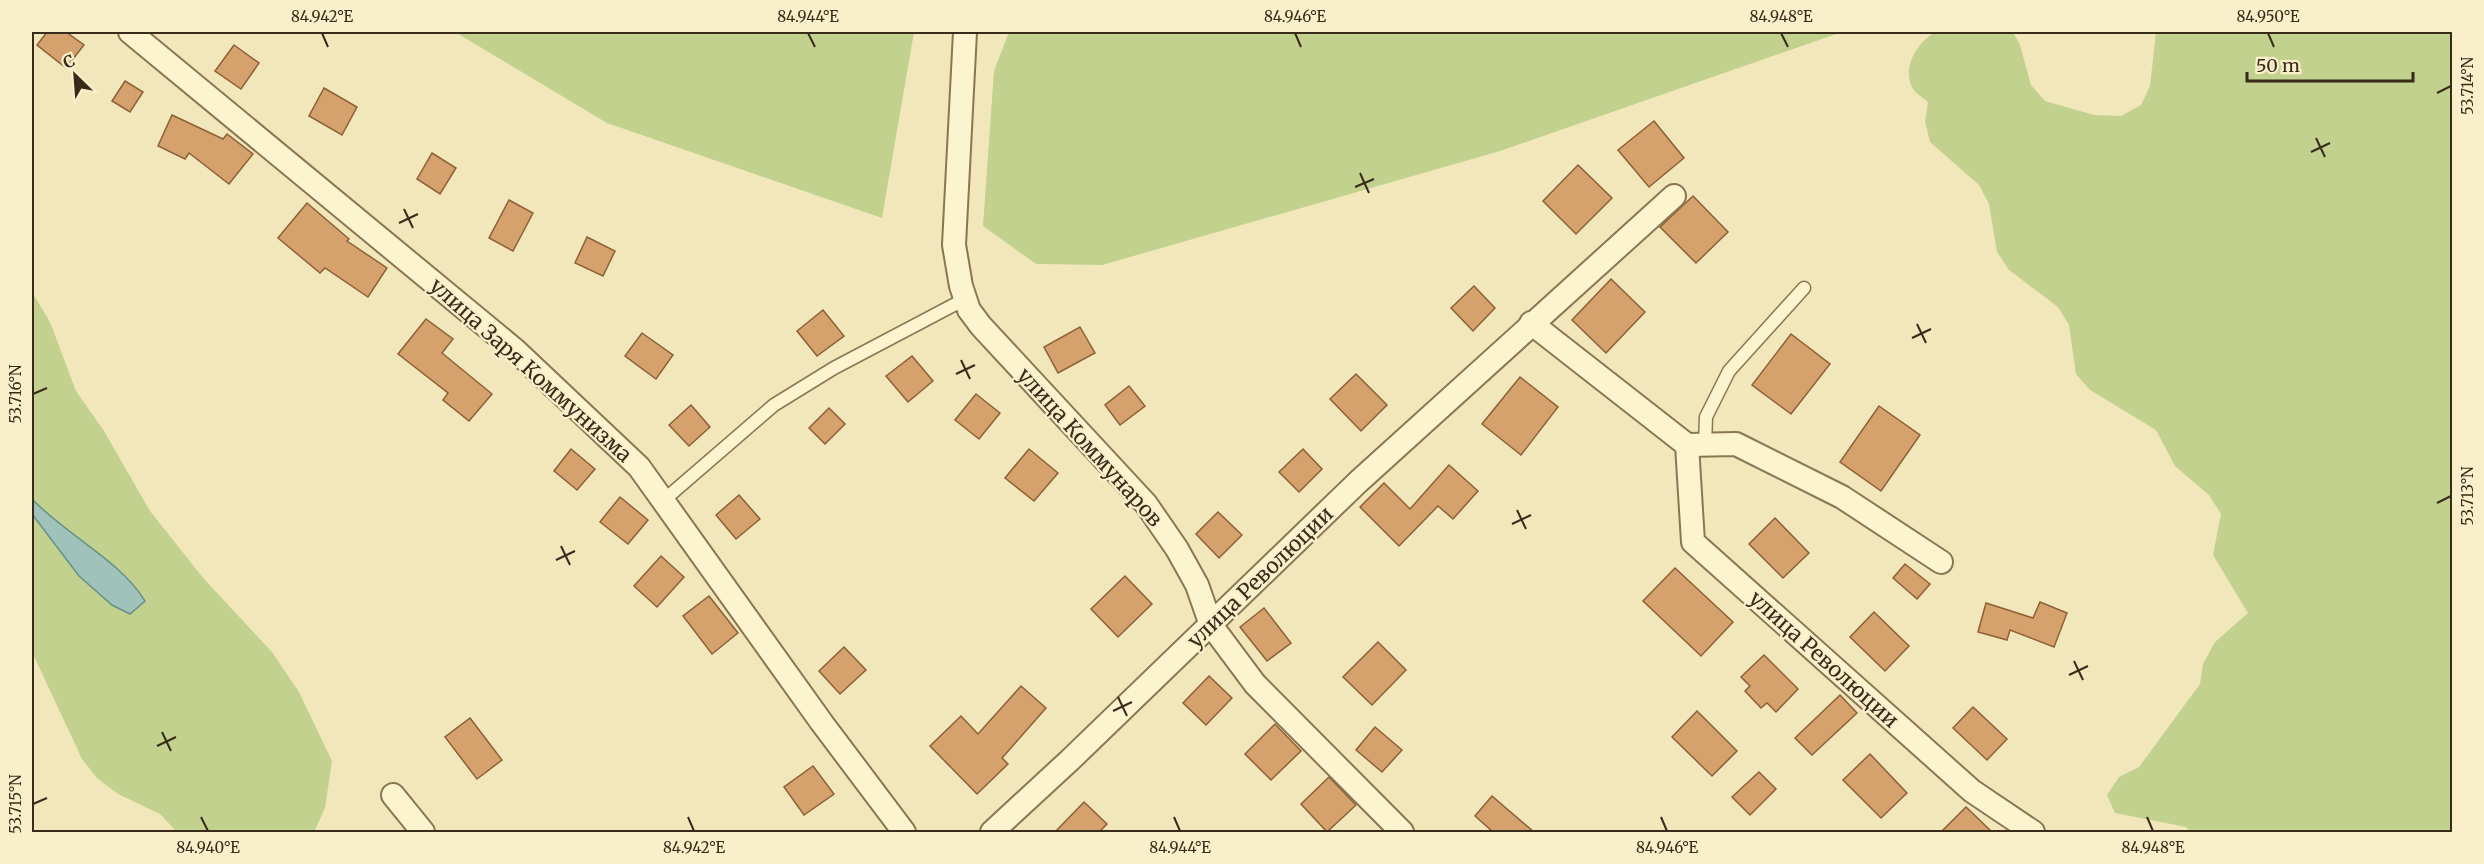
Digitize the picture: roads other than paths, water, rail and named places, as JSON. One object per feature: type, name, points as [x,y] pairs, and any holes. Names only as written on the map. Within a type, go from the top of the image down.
[{"type":"street","name":"улица Заря Коммунизма","points":[[130,32],[515,350],[639,467],[822,723],[904,832]]},
{"type":"street","name":"улица Коммунаров","points":[[965,32],[954,245],[961,286],[969,310],[981,326],[1146,504],[1177,549],[1197,585],[1211,626],[1255,684],[1402,832]]},
{"type":"street","name":"улица Революции","points":[[992,832],[1211,626],[1358,482],[1674,196]]},
{"type":"street","points":[[1531,323],[1696,445],[1736,444],[1842,497],[1941,562]]},
{"type":"street","name":"улица Революции","points":[[1696,445],[1693,542],[1972,791],[2033,832]]},
{"type":"street","points":[[393,795],[423,832]]},
{"type":"lane","points":[[1696,445],[1706,417],[1729,371],[1804,288]]},
{"type":"lane","points":[[664,500],[774,405],[834,368],[965,299]]},
{"type":"water","points":[[32,499],[122,573],[145,601],[130,614],[112,605],[79,576],[32,514]]}]
